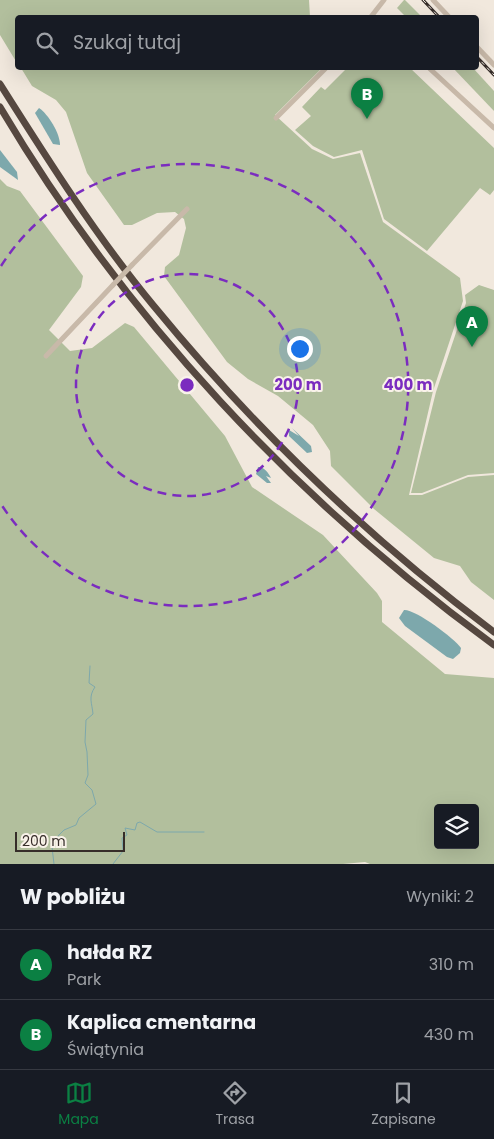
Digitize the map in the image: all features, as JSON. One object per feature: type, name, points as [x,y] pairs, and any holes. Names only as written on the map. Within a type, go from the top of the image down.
[{"type":"highway","points":[[0,84],[57,175],[86,215],[152,304],[206,368],[259,425],[340,504],[394,552],[494,632]]},
{"type":"highway","points":[[0,107],[48,182],[132,297],[170,343],[251,433],[331,512],[392,566],[494,645]]},
{"type":"street","points":[[374,15],[384,0]]},
{"type":"street","points":[[434,0],[447,15]]},
{"type":"street","points":[[479,49],[494,65]]},
{"type":"street","points":[[276,118],[324,70]]},
{"type":"street","points":[[431,70],[494,128]]},
{"type":"street","points":[[46,356],[187,209]]},
{"type":"green space","points":[[0,0],[309,0],[310,15],[15,15],[15,60],[0,35]]},
{"type":"green space","points":[[405,0],[420,15],[404,15],[397,8]]},
{"type":"green space","points":[[22,70],[320,70],[275,115],[312,149],[333,159],[360,153],[383,222],[460,278],[463,301],[433,391],[409,495],[422,495],[468,477],[494,475],[494,600],[471,582],[460,566],[434,558],[374,509],[331,466],[330,451],[313,425],[278,396],[248,379],[227,362],[164,276],[165,267],[179,255],[186,228],[184,219],[175,212],[157,213],[132,225],[124,225],[87,173],[66,112],[56,100],[32,86]]},
{"type":"green space","points":[[345,70],[412,70],[494,148],[494,190],[490,195],[480,188],[427,251],[384,219],[362,150],[334,157],[313,146],[295,130],[311,116],[302,107],[321,87],[325,90]]},
{"type":"green space","points":[[455,70],[475,70],[494,91],[494,111]]},
{"type":"green space","points":[[0,179],[7,186],[20,191],[83,276],[81,287],[49,330],[70,351],[92,348],[125,323],[134,327],[225,436],[252,487],[323,535],[377,593],[382,601],[382,622],[445,674],[494,678],[494,864],[370,864],[365,862],[343,864],[0,864]]},
{"type":"green space","points":[[479,285],[494,290],[494,473],[468,475],[422,493],[411,493],[436,392],[466,303],[465,295]]},
{"type":"water","points":[[39,108],[53,124],[60,145],[53,144],[35,113]]},
{"type":"water","points":[[0,150],[17,172],[18,180],[0,167]]},
{"type":"water","points":[[292,428],[311,446],[312,452],[307,453],[289,436],[289,430],[299,436]]},
{"type":"water","points":[[258,467],[267,472],[271,478],[266,476],[271,483],[267,483],[256,474]]},
{"type":"water","points":[[404,610],[417,614],[443,631],[461,648],[460,653],[453,659],[447,657],[405,626],[399,618]]},
{"type":"waterway","points":[[51,843],[64,830],[76,825],[79,818],[96,804],[92,790],[85,783],[88,775],[85,742],[86,720],[93,714],[91,697],[95,687],[89,683],[90,666]]},
{"type":"waterway","points":[[113,864],[123,851],[122,838],[127,835],[125,828],[135,830],[137,823],[140,822],[157,832],[204,832]]},
{"type":"waterway","points":[[52,847],[54,864]]},
{"type":"railway","points":[[423,0],[437,15]]},
{"type":"railway","points":[[479,59],[494,75]]},
{"type":"place","name":"Kaplica cmentarna","points":[[367,119]]},
{"type":"place","name":"hałda RZ","points":[[472,347]]}]
